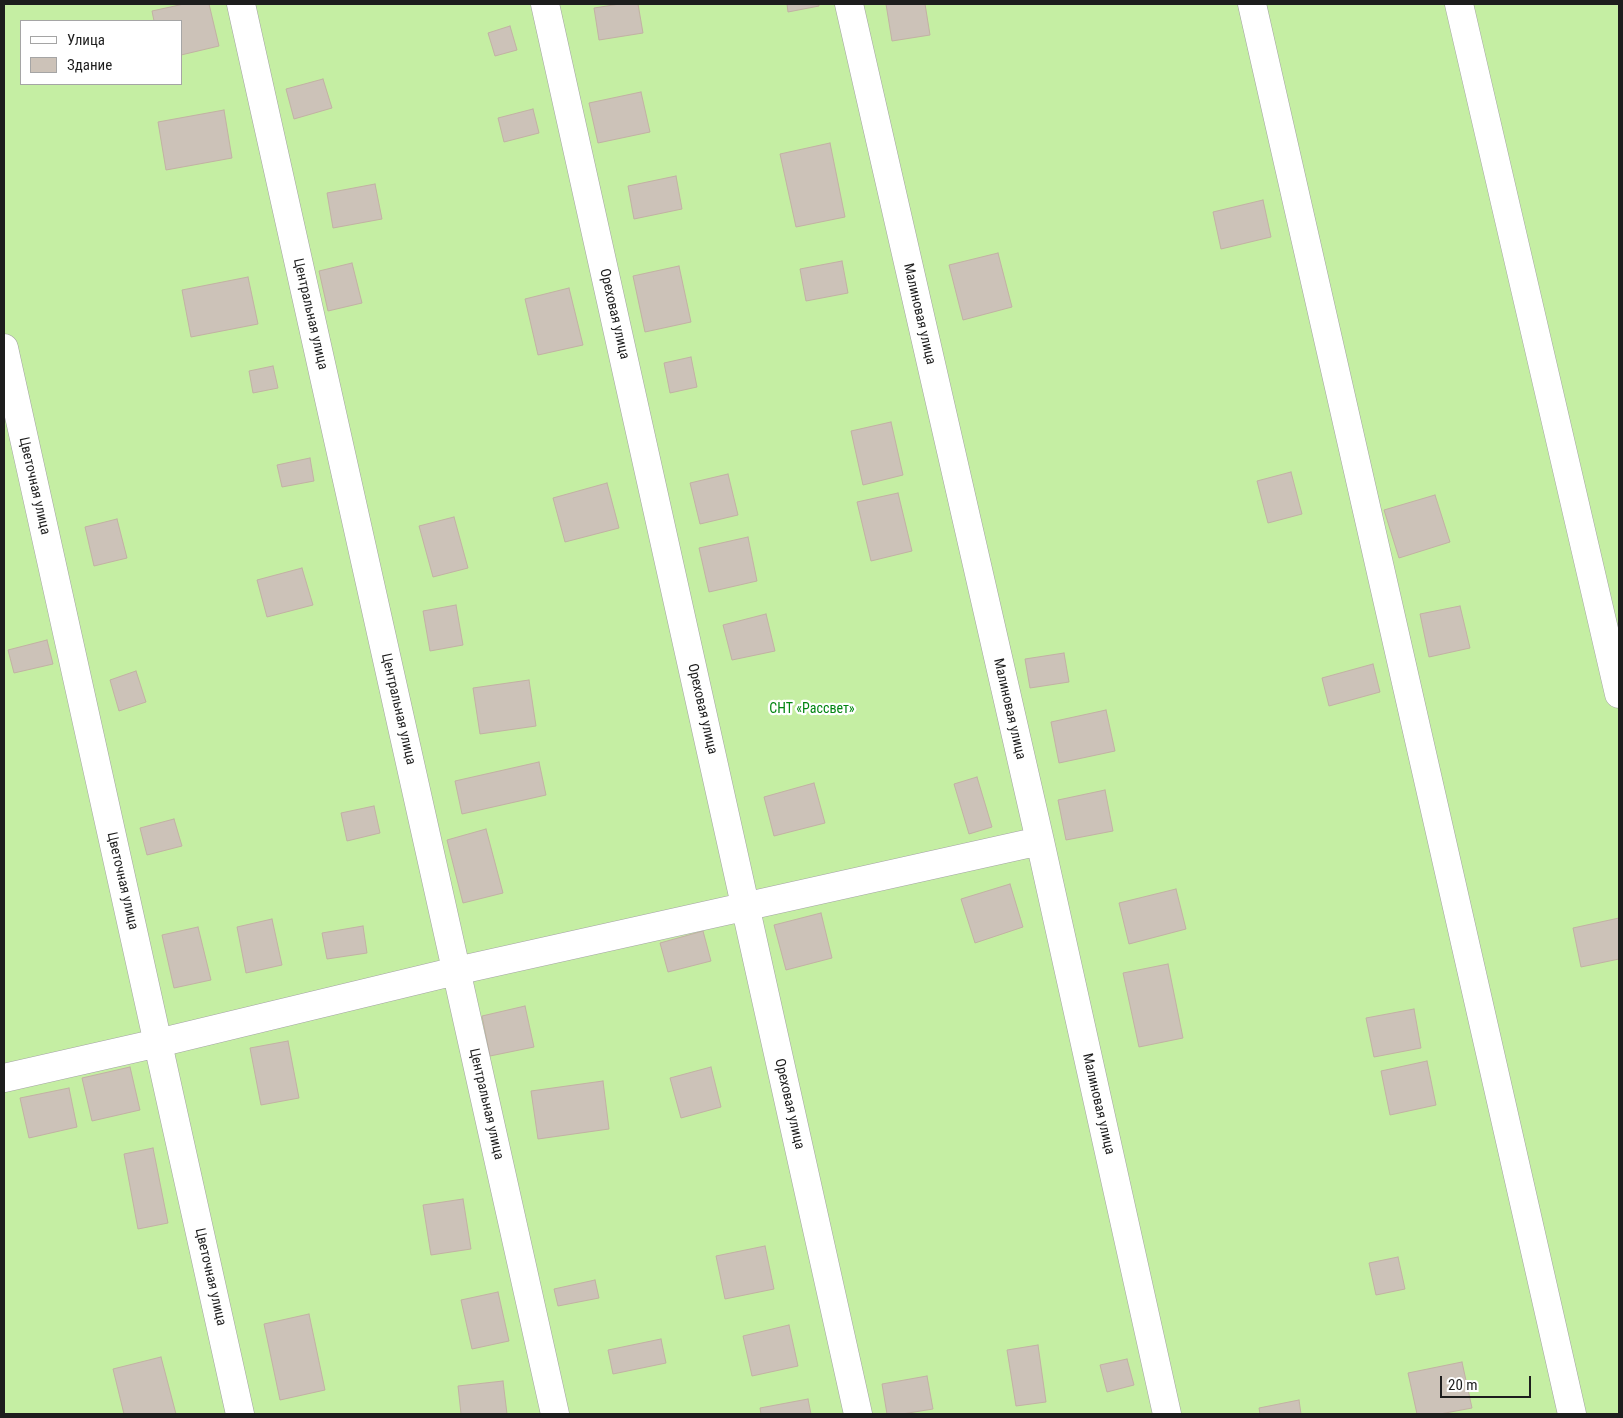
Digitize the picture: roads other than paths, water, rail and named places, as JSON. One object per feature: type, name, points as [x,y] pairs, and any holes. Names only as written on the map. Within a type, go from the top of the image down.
[{"type":"street","name":"Центральная улица","points":[[242,4],[554,1414]]},
{"type":"street","name":"Ореховая улица","points":[[545,4],[858,1414]]},
{"type":"street","name":"Малиновая улица","points":[[849,4],[1040,841],[1167,1414]]},
{"type":"street","points":[[1252,4],[1572,1414]]},
{"type":"street","points":[[1459,4],[1619,694]]},
{"type":"street","name":"Цветочная улица","points":[[4,348],[240,1414]]},
{"type":"street","points":[[4,1078],[456,971],[1040,841]]},
{"type":"park label","name":"СНТ «Рассвет»","points":[[812,709]]}]
